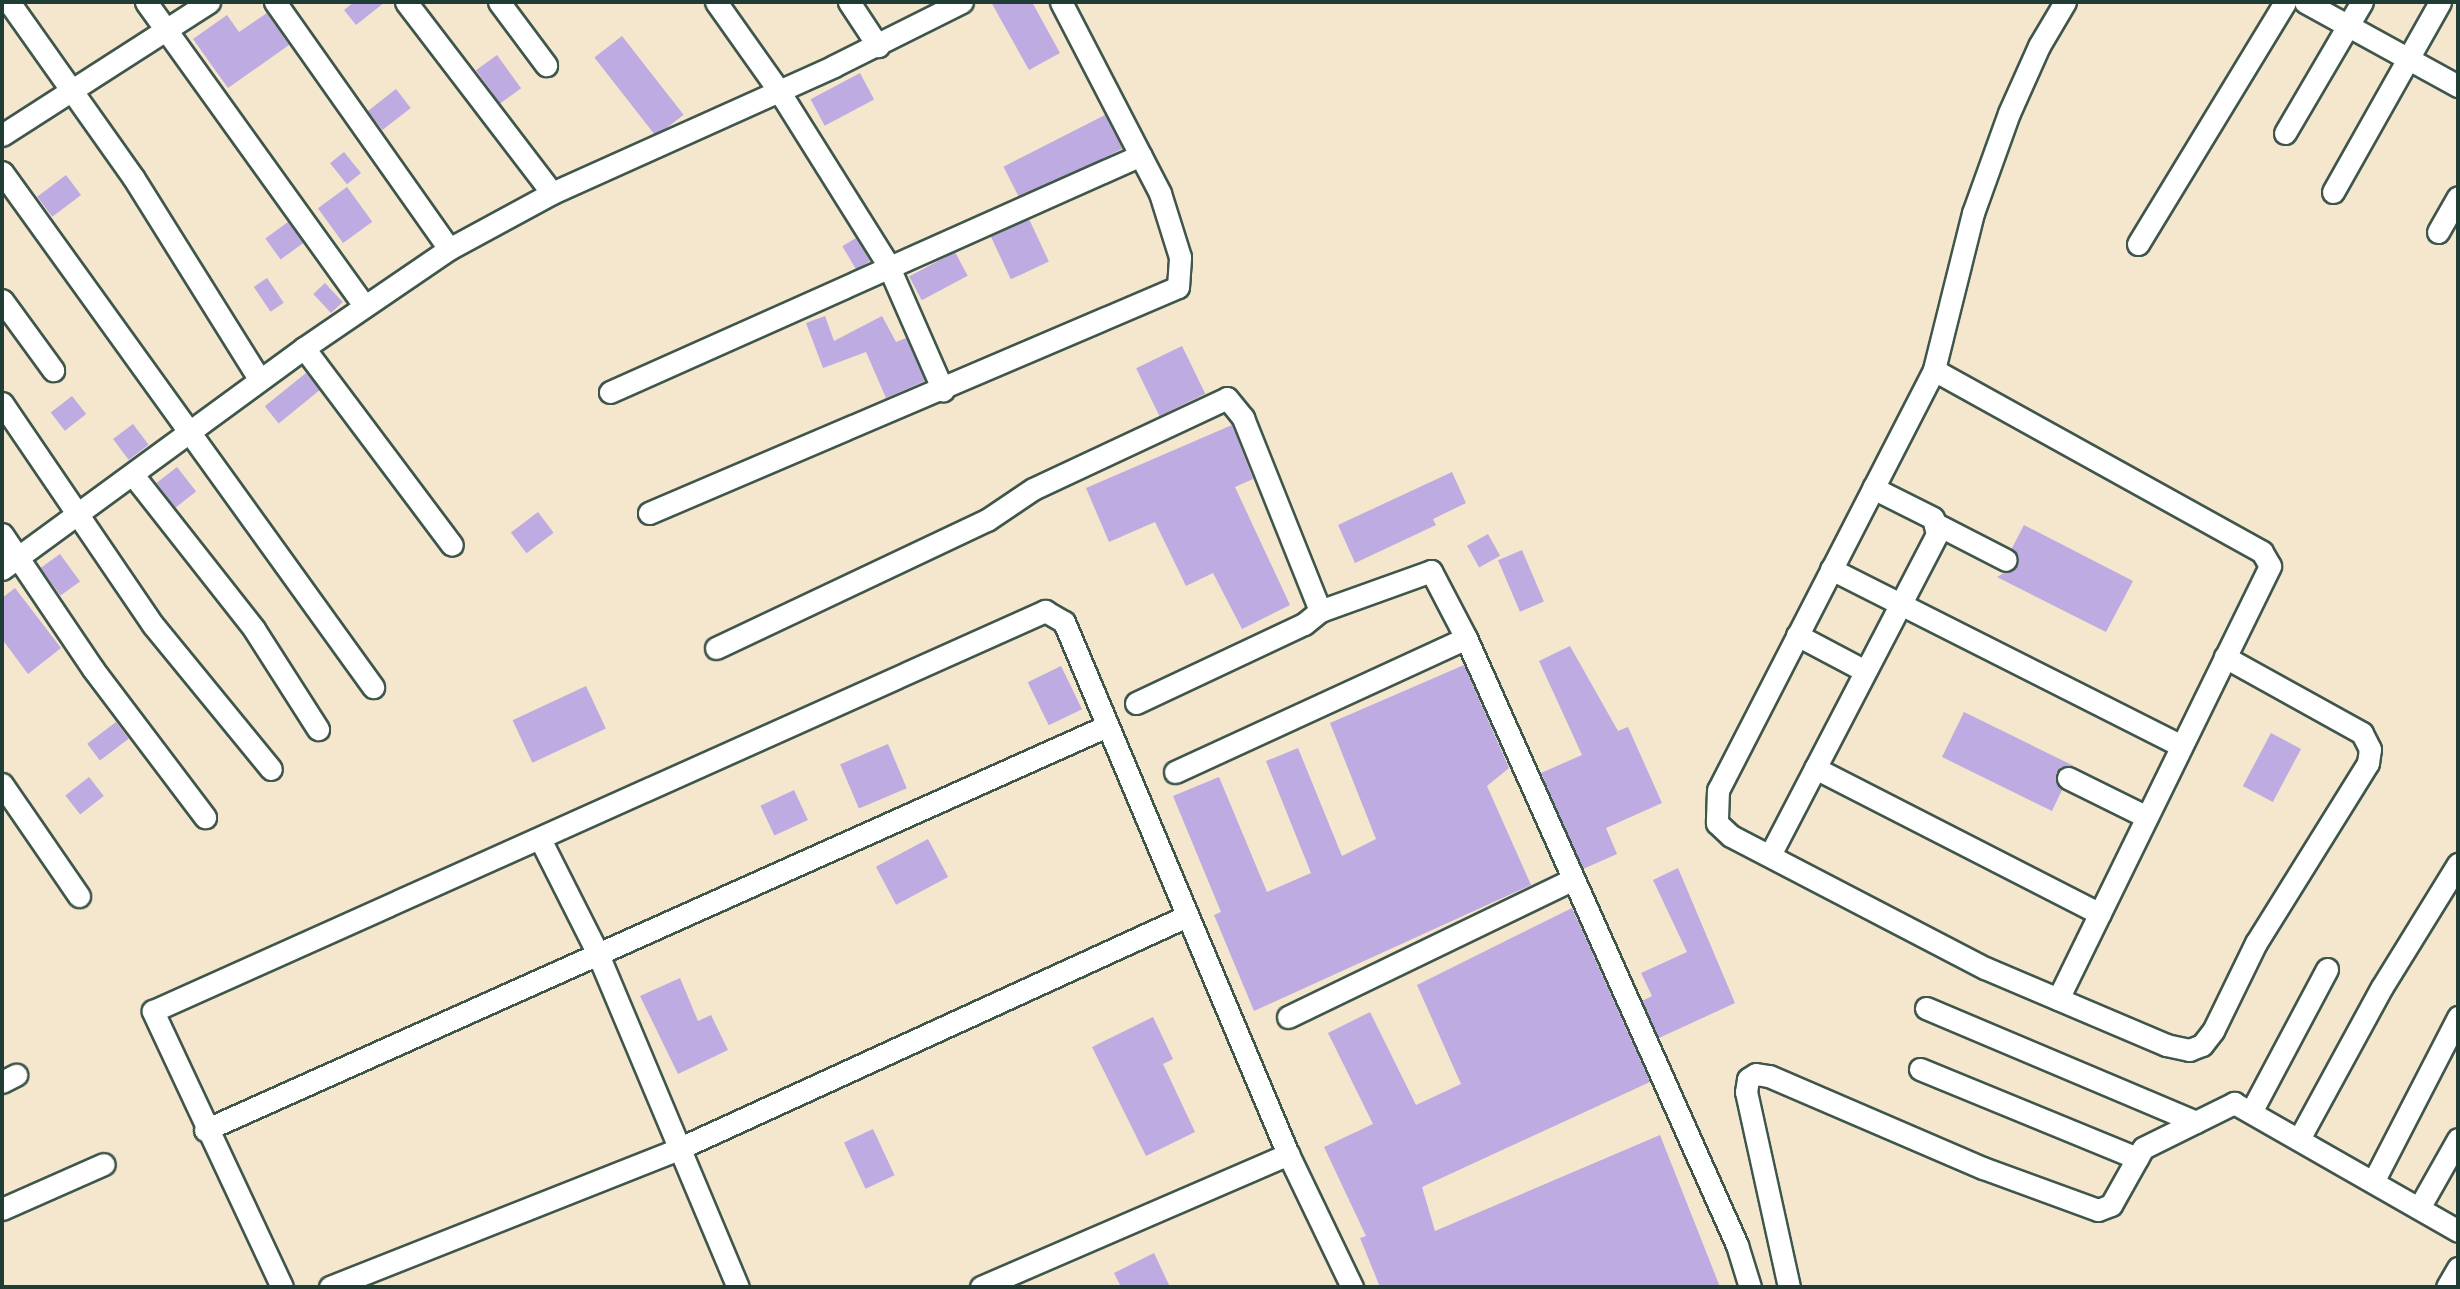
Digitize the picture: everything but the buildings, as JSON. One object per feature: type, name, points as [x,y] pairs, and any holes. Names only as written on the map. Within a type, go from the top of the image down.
[{"type":"street","points":[[9,2],[74,90],[260,380]]},
{"type":"street","points":[[146,2],[364,305]]},
{"type":"street","points":[[2,135],[209,2]]},
{"type":"street","points":[[275,2],[449,249]]},
{"type":"street","points":[[406,2],[552,193]]},
{"type":"street","points":[[499,2],[545,65]]},
{"type":"street","points":[[716,2],[779,91],[888,265],[943,390]]},
{"type":"street","points":[[849,2],[878,46]]},
{"type":"street","points":[[10,562],[79,515],[190,430],[364,305],[449,249],[552,193],[878,46],[962,2]]},
{"type":"street","points":[[649,513],[943,390],[1178,287],[1181,257],[1160,193],[1061,2]]},
{"type":"street","points":[[2065,2],[2014,101],[1978,200],[1934,370],[1718,790],[1714,808],[1717,823],[1731,836],[1985,968],[2166,1045],[2189,1050],[2202,1045],[2269,919],[2368,763],[2370,749],[2362,733],[2225,657]]},
{"type":"street","points":[[2138,244],[2285,2]]},
{"type":"street","points":[[2305,2],[2458,86]]},
{"type":"street","points":[[2285,133],[2362,2]]},
{"type":"street","points":[[2333,192],[2440,2]]},
{"type":"street","points":[[610,392],[888,265],[1141,155]]},
{"type":"street","points":[[2,172],[373,687]]},
{"type":"street","points":[[2438,232],[2458,197]]},
{"type":"street","points":[[2,300],[53,370]]},
{"type":"street","points":[[304,348],[452,545]]},
{"type":"street","points":[[1934,370],[2262,552],[2270,566],[2059,999]]},
{"type":"street","points":[[716,648],[987,520],[1033,489],[1227,398],[1243,418],[1320,611]]},
{"type":"street","points":[[2,403],[153,625],[271,769]]},
{"type":"street","points":[[133,475],[254,629],[318,729]]},
{"type":"street","points":[[1873,488],[2006,560]]},
{"type":"street","points":[[1770,855],[1938,525]]},
{"type":"street","points":[[2,534],[10,562],[205,817]]},
{"type":"street","points":[[1831,569],[2181,746]]},
{"type":"street","points":[[1136,703],[1304,624],[1320,611],[1431,571],[1466,638],[1571,880],[1737,1245],[1750,1287]]},
{"type":"street","points":[[282,1287],[205,1130],[153,1011],[1045,611],[1064,622],[1288,1154],[1352,1287]]},
{"type":"street","points":[[1797,635],[1866,671]]},
{"type":"street","points":[[1175,772],[1466,638]]},
{"type":"street","points":[[205,1130],[597,952],[1107,726]]},
{"type":"street","points":[[1815,768],[2100,914]]},
{"type":"street","points":[[2068,778],[2147,817]]},
{"type":"street","points":[[2,784],[79,896]]},
{"type":"street","points":[[540,839],[597,952],[738,1287]]},
{"type":"street","points":[[2299,1139],[2382,987],[2458,864]]},
{"type":"street","points":[[1288,1017],[1571,880]]},
{"type":"street","points":[[330,1287],[678,1149],[1187,916]]},
{"type":"street","points":[[2250,1112],[2327,968]]},
{"type":"street","points":[[1926,1008],[2196,1122]]},
{"type":"street","points":[[2373,1182],[2458,1017]]},
{"type":"street","points":[[1920,1069],[2137,1158]]},
{"type":"street","points":[[1789,1287],[1745,1092],[1752,1076],[1769,1076],[1983,1168],[2098,1210],[2111,1205],[2137,1158],[2151,1143],[2228,1104],[2250,1112],[2299,1139],[2458,1231]]},
{"type":"street","points":[[2419,1208],[2458,1139]]},
{"type":"street","points":[[981,1287],[1288,1154]]},
{"type":"street","points":[[2,1209],[104,1164]]},
{"type":"street","points":[[2447,1287],[2458,1268]]}]
